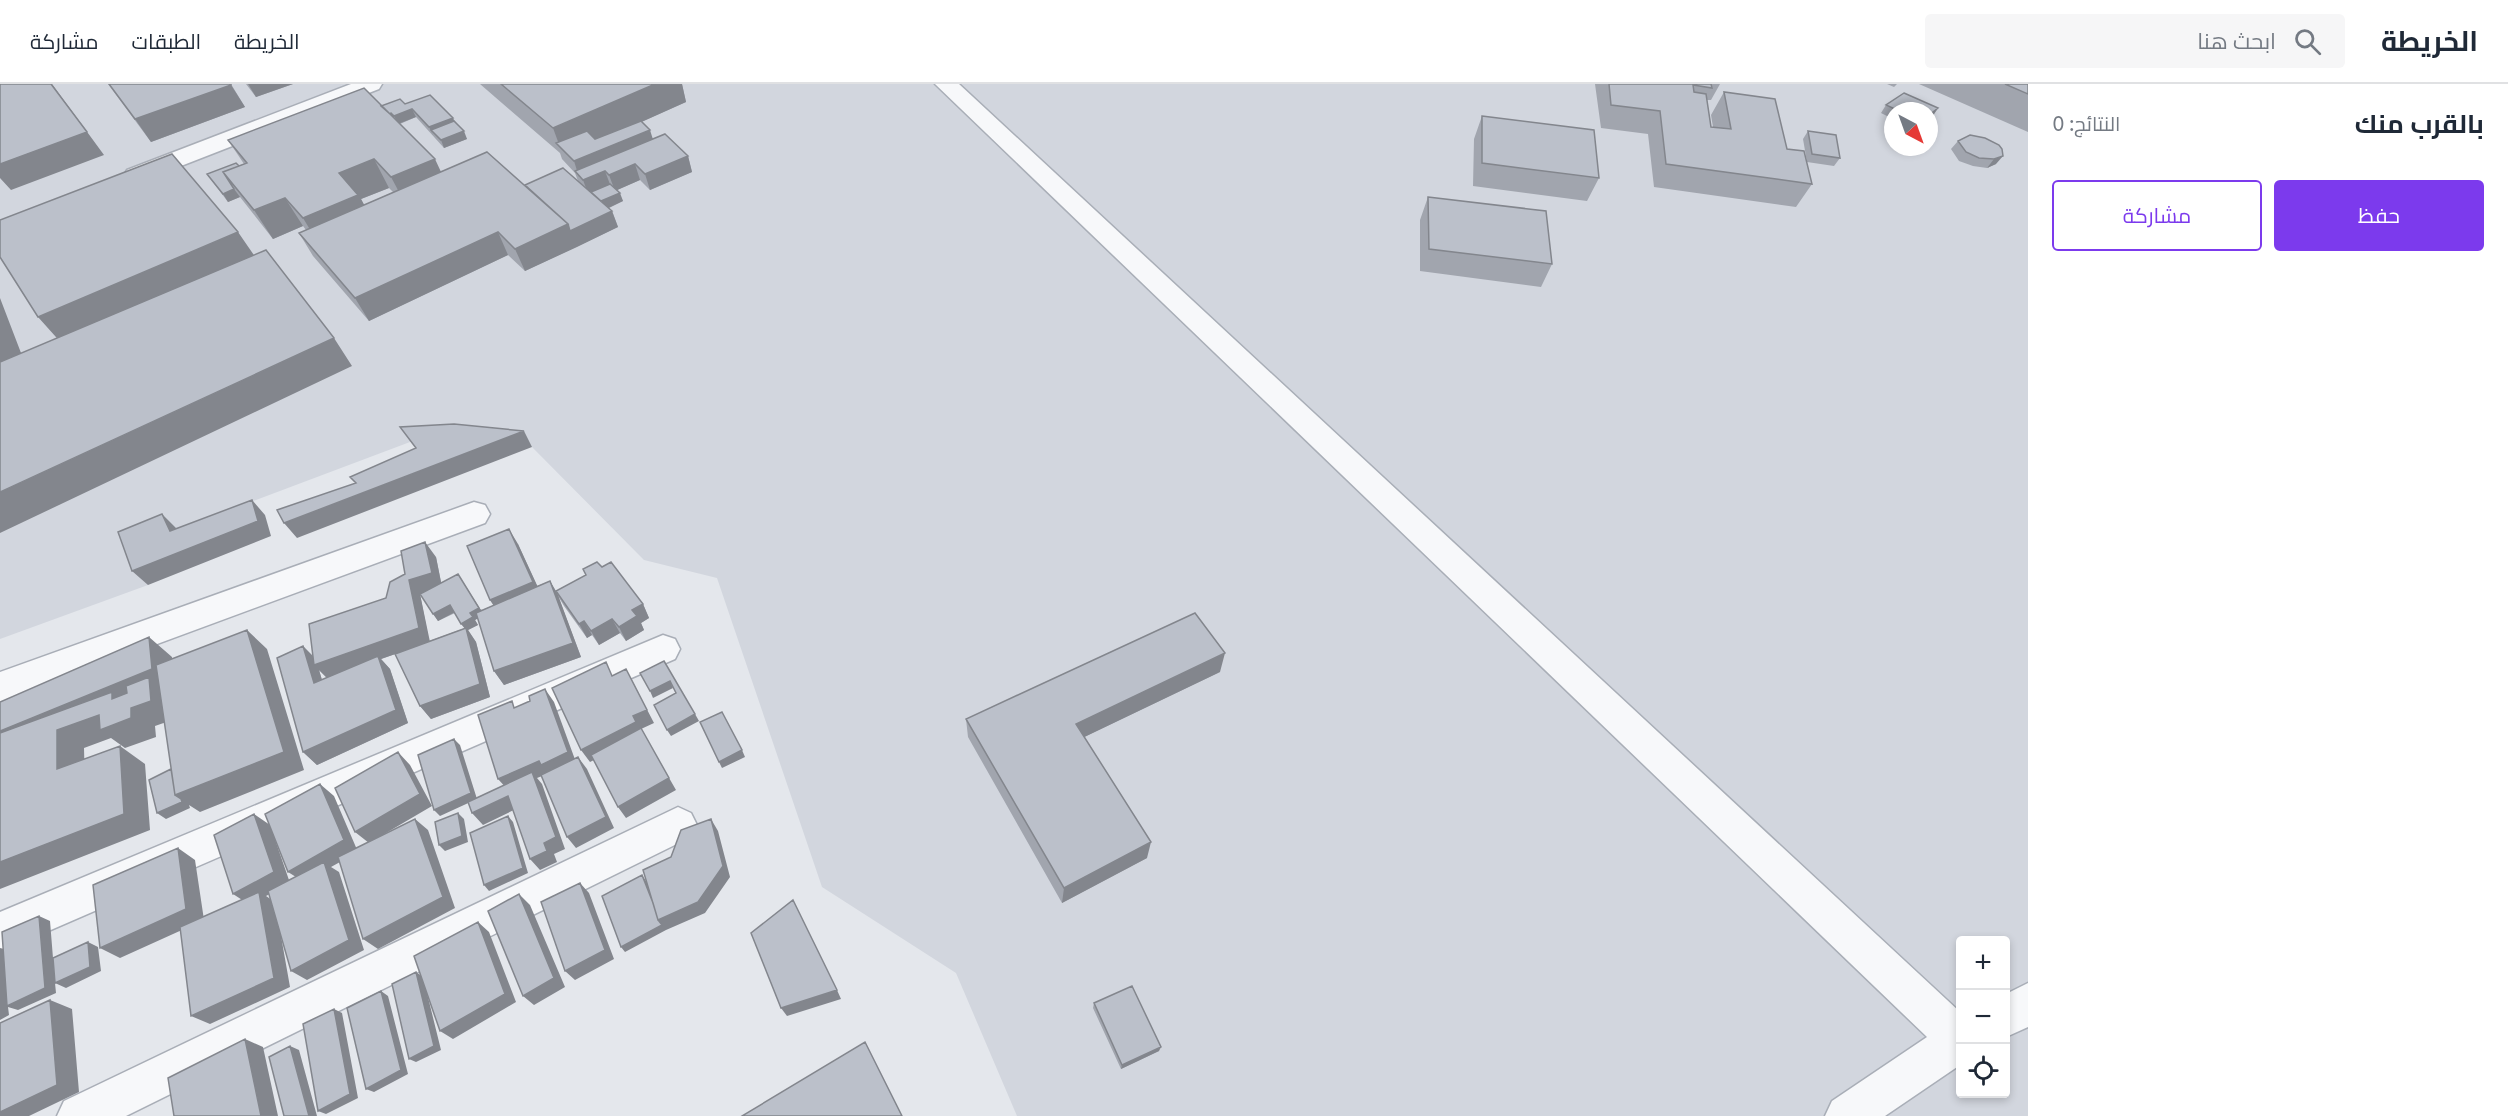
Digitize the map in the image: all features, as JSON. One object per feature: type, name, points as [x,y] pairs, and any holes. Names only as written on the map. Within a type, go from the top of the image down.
[{"type":"street","points":[[120,181],[371,84]]},
{"type":"street","points":[[946,84],[1956,1036]]},
{"type":"street","points":[[0,687],[474,514]]},
{"type":"street","points":[[0,932],[663,649]]},
{"type":"street","points":[[79,1116],[678,825]]},
{"type":"street","points":[[2010,1014],[2028,1004]]},
{"type":"street","points":[[1847,1116],[1956,1043]]},
{"type":"shaded area","points":[[0,84],[2028,84],[2028,1116],[1017,1116],[956,973],[822,887],[717,578],[644,560],[532,447],[463,439],[410,442],[134,546],[148,585],[0,639]]},
{"type":"building","points":[[0,84],[51,84],[87,132],[0,164]]},
{"type":"building","points":[[109,84],[231,84],[231,85],[135,119]]},
{"type":"building","points":[[501,84],[655,84],[553,128]]},
{"type":"building","points":[[1609,84],[1711,84],[1712,88],[1693,85],[1694,92],[1706,94],[1711,127],[1731,129],[1724,92],[1775,99],[1787,149],[1804,151],[1812,184],[1666,164],[1660,111],[1611,105]]},
{"type":"building","points":[[2005,84],[2028,84],[2028,94]]},
{"type":"building","points":[[364,88],[435,159],[391,177],[374,159],[339,173],[358,195],[303,218],[285,198],[254,210],[223,172],[247,163],[228,140]]},
{"type":"building","points":[[1904,93],[1924,102],[1890,102]]},
{"type":"building","points":[[430,95],[453,118],[429,127],[412,109],[394,116],[381,106],[400,99],[405,104]]},
{"type":"building","points":[[1482,116],[1594,130],[1599,178],[1482,163]]},
{"type":"building","points":[[454,121],[464,131],[441,140],[431,130]]},
{"type":"building","points":[[641,121],[650,130],[574,161],[556,143],[587,131],[595,139]]},
{"type":"building","points":[[1808,131],[1836,135],[1840,158],[1812,154]]},
{"type":"building","points":[[665,134],[688,156],[645,174],[635,164],[609,175],[605,171],[583,180],[575,171]]},
{"type":"building","points":[[1970,135],[1985,138],[1999,145],[2003,156],[1994,159],[1979,158],[1966,152],[1958,141]]},
{"type":"building","points":[[487,152],[568,224],[515,249],[498,232],[355,298],[299,233]]},
{"type":"building","points":[[172,154],[238,232],[38,317],[0,257],[0,220]]},
{"type":"building","points":[[236,163],[239,166],[223,172],[234,189],[223,194],[207,174]]},
{"type":"building","points":[[563,168],[612,211],[570,231],[568,224],[525,185]]},
{"type":"building","points":[[610,184],[620,193],[601,201],[591,192]]},
{"type":"building","points":[[1428,197],[1546,211],[1552,264],[1429,249]]},
{"type":"building","points":[[266,250],[334,338],[0,492],[0,362]]},
{"type":"building","points":[[454,424],[524,431],[284,523],[277,510],[356,483],[350,477],[416,448],[400,427]]},
{"type":"building","points":[[252,500],[258,521],[132,571],[118,532],[162,514],[170,531]]},
{"type":"building","points":[[509,529],[533,582],[490,600],[467,546]]},
{"type":"building","points":[[425,542],[432,573],[409,580],[419,628],[314,665],[309,624],[386,598],[390,582],[405,574],[401,551]]},
{"type":"building","points":[[597,562],[602,567],[611,562],[643,604],[632,610],[637,616],[619,627],[612,619],[591,631],[584,621],[579,624],[556,591],[586,575],[583,569]]},
{"type":"building","points":[[458,574],[479,608],[470,613],[473,617],[461,624],[450,605],[433,614],[420,594]]},
{"type":"building","points":[[550,581],[573,643],[494,671],[476,613]]},
{"type":"building","points":[[1195,613],[1225,653],[1076,724],[1151,842],[1064,888],[966,719]]},
{"type":"building","points":[[466,628],[480,684],[420,706],[395,654]]},
{"type":"building","points":[[247,630],[284,752],[175,795],[156,665]]},
{"type":"building","points":[[149,637],[152,669],[0,731],[0,702]]},
{"type":"building","points":[[303,646],[314,683],[378,656],[396,710],[303,752],[277,658]]},
{"type":"building","points":[[664,661],[695,714],[667,730],[654,705],[676,693],[670,681],[650,691],[640,673]]},
{"type":"building","points":[[606,662],[612,676],[626,669],[647,710],[633,716],[636,722],[581,750],[552,688]]},
{"type":"building","points":[[149,677],[151,701],[131,708],[131,718],[100,730],[99,715],[57,730],[57,769],[120,746],[124,814],[0,862],[0,733],[112,692],[112,699],[127,693],[126,686]]},
{"type":"building","points":[[545,689],[568,752],[541,765],[539,761],[498,779],[478,715],[512,701],[514,708],[530,701],[529,696]]},
{"type":"building","points":[[722,712],[742,750],[719,762],[700,722]]},
{"type":"building","points":[[641,728],[669,778],[618,807],[591,755]]},
{"type":"building","points":[[454,739],[471,793],[434,810],[418,755]]},
{"type":"building","points":[[398,752],[420,794],[355,832],[335,788]]},
{"type":"building","points":[[578,757],[606,817],[567,837],[541,775]]},
{"type":"building","points":[[171,769],[175,795],[182,802],[157,813],[149,780]]},
{"type":"building","points":[[532,772],[556,837],[544,843],[547,851],[530,859],[508,796],[472,813],[468,802]]},
{"type":"building","points":[[320,784],[344,840],[288,872],[265,814]]},
{"type":"building","points":[[458,813],[462,836],[439,845],[435,822]]},
{"type":"building","points":[[254,814],[274,872],[233,894],[214,835]]},
{"type":"building","points":[[508,816],[523,868],[484,885],[470,833]]},
{"type":"building","points":[[415,819],[443,897],[363,939],[338,857]]},
{"type":"building","points":[[711,819],[723,866],[698,902],[658,920],[643,870],[671,857],[681,830]]},
{"type":"building","points":[[178,848],[186,909],[100,948],[93,885]]},
{"type":"building","points":[[324,862],[349,940],[291,971],[268,891]]},
{"type":"building","points":[[642,875],[658,920],[662,925],[621,947],[602,896]]},
{"type":"building","points":[[580,883],[605,950],[565,971],[541,902]]},
{"type":"building","points":[[259,892],[274,978],[191,1016],[180,927]]},
{"type":"building","points":[[519,894],[554,978],[523,996],[488,911]]},
{"type":"building","points":[[793,900],[837,990],[781,1008],[751,933]]},
{"type":"building","points":[[39,916],[45,988],[7,1006],[2,932]]},
{"type":"building","points":[[478,922],[505,994],[440,1031],[414,956]]},
{"type":"building","points":[[88,942],[90,967],[55,983],[53,958]]},
{"type":"building","points":[[416,972],[434,1046],[409,1059],[392,984]]},
{"type":"building","points":[[1132,986],[1161,1047],[1122,1065],[1094,1003]]},
{"type":"building","points":[[381,991],[401,1070],[366,1089],[347,1008]]},
{"type":"building","points":[[50,1000],[57,1085],[0,1112],[0,1023]]},
{"type":"building","points":[[334,1009],[350,1094],[318,1111],[303,1024]]},
{"type":"building","points":[[245,1039],[261,1116],[174,1116],[168,1078]]},
{"type":"building","points":[[865,1042],[902,1116],[742,1116]]},
{"type":"building","points":[[290,1046],[309,1116],[284,1116],[269,1057]]}]
